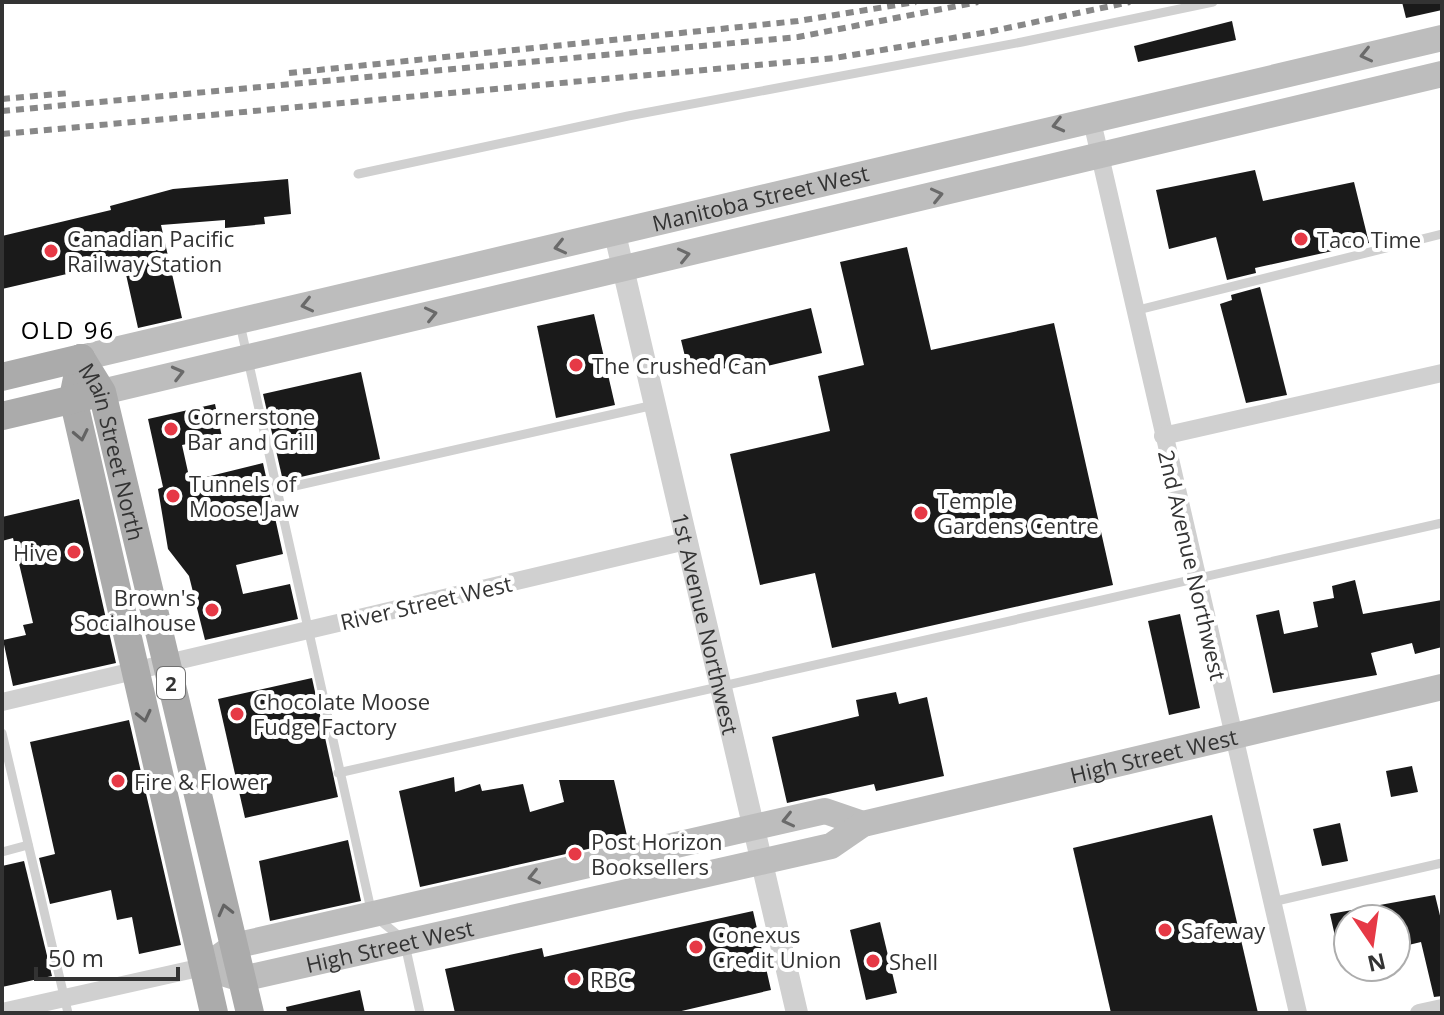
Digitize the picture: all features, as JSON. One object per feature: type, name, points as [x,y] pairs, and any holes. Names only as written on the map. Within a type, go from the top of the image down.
[{"type":"main road","name":"Manitoba Street West","points":[[81,358],[615,234],[1091,117],[1442,38]]},
{"type":"main road","name":"Manitoba Street West","points":[[102,392],[247,355],[623,270],[1442,74]]},
{"type":"main road","points":[[2,377],[81,358]]},
{"type":"main road","name":"Main Street North","points":[[81,358],[102,392],[250,1013]]},
{"type":"main road","name":"Main Street North","points":[[81,358],[73,398],[133,671],[214,1013]]},
{"type":"main road","points":[[2,416],[102,392]]},
{"type":"main road","name":"High Street West","points":[[242,979],[831,846],[863,824],[1442,687]]},
{"type":"main road","name":"High Street West","points":[[203,967],[234,946],[825,811],[863,824]]},
{"type":"main road","points":[[203,967],[242,979]]},
{"type":"street","name":"2nd Avenue Northwest","points":[[1091,117],[1298,1013]]},
{"type":"street","name":"1st Avenue Northwest","points":[[615,234],[793,1012]]},
{"type":"street","points":[[1163,436],[1442,373]]},
{"type":"street","name":"River Street West","points":[[2,702],[686,541]]},
{"type":"street","points":[[2,1012],[66,1005],[203,967]]},
{"type":"street","points":[[1419,1013],[1442,1008]]},
{"type":"lane","points":[[358,174],[628,116],[1022,42],[1213,2]]},
{"type":"lane","points":[[1134,311],[1442,234]]},
{"type":"lane","points":[[239,321],[372,914],[404,940],[420,1013]]},
{"type":"lane","points":[[277,490],[654,405]]},
{"type":"lane","points":[[338,773],[1442,523]]},
{"type":"lane","points":[[2,733],[66,1005]]},
{"type":"lane","points":[[2,852],[28,845]]},
{"type":"lane","points":[[1272,902],[1442,863]]},
{"type":"building","points":[[1402,2],[1442,2],[1442,10],[1406,18]]},
{"type":"building","points":[[1232,21],[1236,40],[1138,62],[1134,46]]},
{"type":"building","points":[[1255,170],[1263,201],[1354,182],[1369,243],[1255,268],[1256,273],[1227,280],[1216,237],[1169,249],[1156,190]]},
{"type":"building","points":[[288,179],[291,214],[264,217],[265,224],[225,228],[225,220],[161,225],[182,318],[138,328],[123,261],[2,289],[2,236],[111,210],[110,206],[173,189]]},
{"type":"building","name":"Temple Gardens Centre","points":[[907,247],[931,350],[1054,323],[1113,585],[832,648],[815,573],[760,585],[730,454],[830,431],[818,376],[864,365],[840,262]]},
{"type":"building","points":[[1260,287],[1287,395],[1246,403],[1220,304],[1232,300],[1231,295]]},
{"type":"building","points":[[811,308],[822,353],[755,369],[754,361],[690,377],[681,340]]},
{"type":"building","name":"The Crushed Can","points":[[594,314],[615,405],[556,418],[537,326]]},
{"type":"building","points":[[361,372],[380,459],[283,481],[263,394]]},
{"type":"building","points":[[215,404],[222,437],[182,445],[190,481],[263,463],[283,554],[236,565],[243,594],[290,584],[298,619],[205,640],[189,576],[168,549],[158,489],[163,487],[148,419]]},
{"type":"building","points":[[79,499],[116,663],[13,686],[3,640],[26,635],[23,625],[33,623],[13,538],[2,541],[2,517]]},
{"type":"building","points":[[1355,580],[1363,614],[1442,600],[1442,647],[1415,654],[1412,643],[1371,653],[1377,675],[1273,693],[1256,615],[1279,610],[1284,634],[1318,627],[1313,602],[1334,598],[1332,586]]},
{"type":"building","points":[[1180,614],[1200,708],[1169,715],[1148,621]]},
{"type":"building","points":[[312,678],[338,797],[245,818],[218,699]]},
{"type":"building","points":[[896,692],[899,704],[927,697],[944,776],[876,791],[874,784],[787,803],[772,737],[859,716],[856,700]]},
{"type":"building","points":[[129,720],[181,945],[139,954],[132,917],[117,920],[111,890],[50,904],[39,858],[55,854],[30,742]]},
{"type":"building","points":[[1412,766],[1418,792],[1391,797],[1386,771]]},
{"type":"building","points":[[454,777],[455,792],[480,784],[482,791],[523,784],[530,812],[564,802],[559,780],[614,780],[628,840],[420,887],[399,791]]},
{"type":"building","name":"Safeway","points":[[1212,815],[1258,1013],[1111,1013],[1073,848]]},
{"type":"building","points":[[1340,823],[1348,861],[1322,866],[1313,829]]},
{"type":"building","points":[[348,840],[361,901],[270,921],[259,861]]},
{"type":"building","points":[[24,861],[52,976],[2,987],[2,866]]},
{"type":"building","points":[[1435,895],[1442,924],[1442,996],[1434,997],[1421,942],[1412,944],[1412,903],[1391,903]]},
{"type":"building","points":[[753,911],[771,990],[673,1013],[455,1013],[445,969],[542,948],[544,957]]},
{"type":"building","name":"Shell","points":[[880,922],[897,993],[866,1000],[850,930]]},
{"type":"building","points":[[360,990],[365,1013],[287,1013],[286,1007]]},
{"type":"railway","points":[[289,73],[798,21],[916,2]]},
{"type":"railway","points":[[2,111],[798,37],[978,2]]},
{"type":"railway","points":[[2,134],[835,58],[988,32],[1130,2]]},
{"type":"railway","points":[[2,99],[70,93]]},
{"type":"place","name":"Taco Time","points":[[1301,239]]},
{"type":"place","name":"Canadian Pacific Railway Station","points":[[51,251]]},
{"type":"place","name":"The Crushed Can","points":[[576,365]]},
{"type":"place","name":"Cornerstone Bar and Grill","points":[[171,429]]},
{"type":"place","name":"Tunnels of Moose Jaw","points":[[173,496]]},
{"type":"place","name":"Temple Gardens Centre","points":[[921,513]]},
{"type":"place","name":"Hive","points":[[74,552]]},
{"type":"place","name":"Brown's Socialhouse","points":[[212,610]]},
{"type":"place","name":"Chocolate Moose Fudge Factory","points":[[237,714]]},
{"type":"place","name":"Fire & Flower","points":[[118,781]]},
{"type":"place","name":"Post Horizon Booksellers","points":[[575,854]]},
{"type":"place","name":"Safeway","points":[[1165,930]]},
{"type":"place","name":"Conexus Credit Union","points":[[696,947]]},
{"type":"place","name":"Shell","points":[[873,961]]},
{"type":"place","name":"RBC","points":[[574,979]]},
{"type":"district","name":"OLD 96","points":[[68,329]]}]
